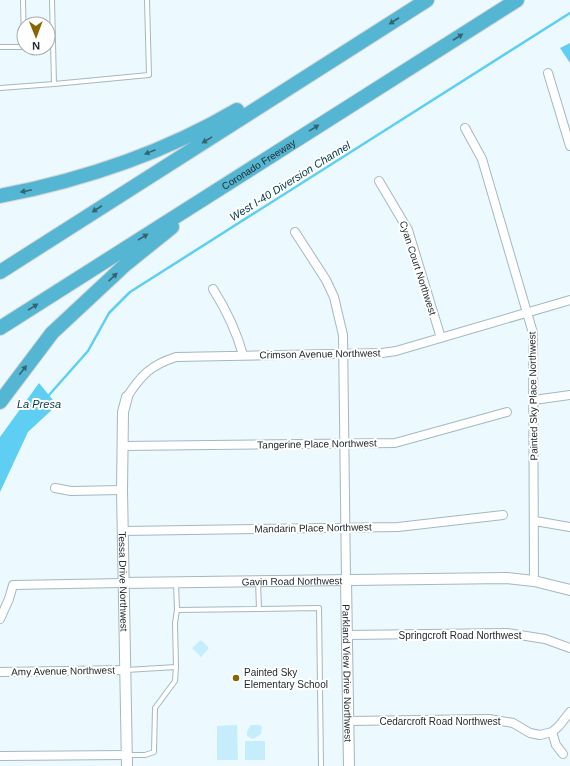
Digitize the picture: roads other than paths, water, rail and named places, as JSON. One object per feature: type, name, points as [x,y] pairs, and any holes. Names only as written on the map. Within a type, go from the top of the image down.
[{"type":"highway","points":[[0,272],[427,0]]},
{"type":"highway","name":"Coronado Freeway","points":[[0,328],[517,0]]},
{"type":"highway","points":[[0,196],[75,178],[115,166],[154,151],[212,124],[358,44]]},
{"type":"highway","points":[[0,402],[52,333],[126,264],[246,171]]},
{"type":"street","points":[[548,73],[570,146]]},
{"type":"street","name":"Painted Sky Place Northwest","points":[[465,128],[482,159],[533,332],[535,521],[534,580]]},
{"type":"street","name":"Cyan Court Northwest","points":[[379,181],[408,230],[441,338]]},
{"type":"street","points":[[295,232],[326,280],[334,297],[343,336],[346,580]]},
{"type":"street","points":[[213,289],[229,314],[243,355]]},
{"type":"street","name":"Crimson Avenue Northwest","points":[[127,397],[139,378],[159,363],[176,358],[243,355],[344,355],[396,351],[570,300]]},
{"type":"street","points":[[534,400],[570,395]]},
{"type":"street","name":"Tessa Drive Northwest","points":[[127,397],[123,412],[122,490],[127,766]]},
{"type":"street","name":"Tangerine Place Northwest","points":[[123,446],[406,442],[507,412]]},
{"type":"street","points":[[54,488],[71,491],[122,490]]},
{"type":"street","name":"Mandarin Place Northwest","points":[[123,531],[398,527],[503,515]]},
{"type":"street","points":[[535,521],[570,527]]},
{"type":"street","name":"Gavin Road Northwest","points":[[0,619],[9,599],[13,585],[507,578],[534,580],[570,590]]},
{"type":"street","name":"Parkland View Drive Northwest","points":[[346,580],[349,766]]},
{"type":"street","name":"Springcroft Road Northwest","points":[[347,635],[507,633],[545,639],[570,648]]},
{"type":"street","name":"Amy Avenue Northwest","points":[[0,672],[126,670]]},
{"type":"street","points":[[563,754],[556,745],[552,732],[570,712]]},
{"type":"street","name":"Cedarcroft Road Northwest","points":[[349,721],[489,719],[512,723],[530,733],[540,735],[552,732]]},
{"type":"street","points":[[0,756],[127,755]]},
{"type":"lane","points":[[23,0],[23,16]]},
{"type":"lane","points":[[51,16],[52,0]]},
{"type":"lane","points":[[0,88],[149,76],[147,0]]},
{"type":"lane","points":[[0,47],[16,47]]},
{"type":"lane","points":[[51,56],[54,84]]},
{"type":"lane","points":[[258,581],[259,609]]},
{"type":"lane","points":[[127,755],[145,756],[154,752],[155,708],[175,681],[176,582]]},
{"type":"lane","points":[[176,610],[319,608],[321,766]]},
{"type":"lane","points":[[126,670],[176,667]]},
{"type":"water","points":[[570,43],[570,63],[560,48]]},
{"type":"water","name":"La Presa","points":[[39,383],[57,405],[28,432],[0,492],[0,437]]},
{"type":"waterway","name":"West I-40 Diversion Channel","points":[[49,395],[88,351],[109,313],[130,292],[570,13]]},
{"type":"place","name":"Painted Sky Elementary School","points":[[236,678]]}]
